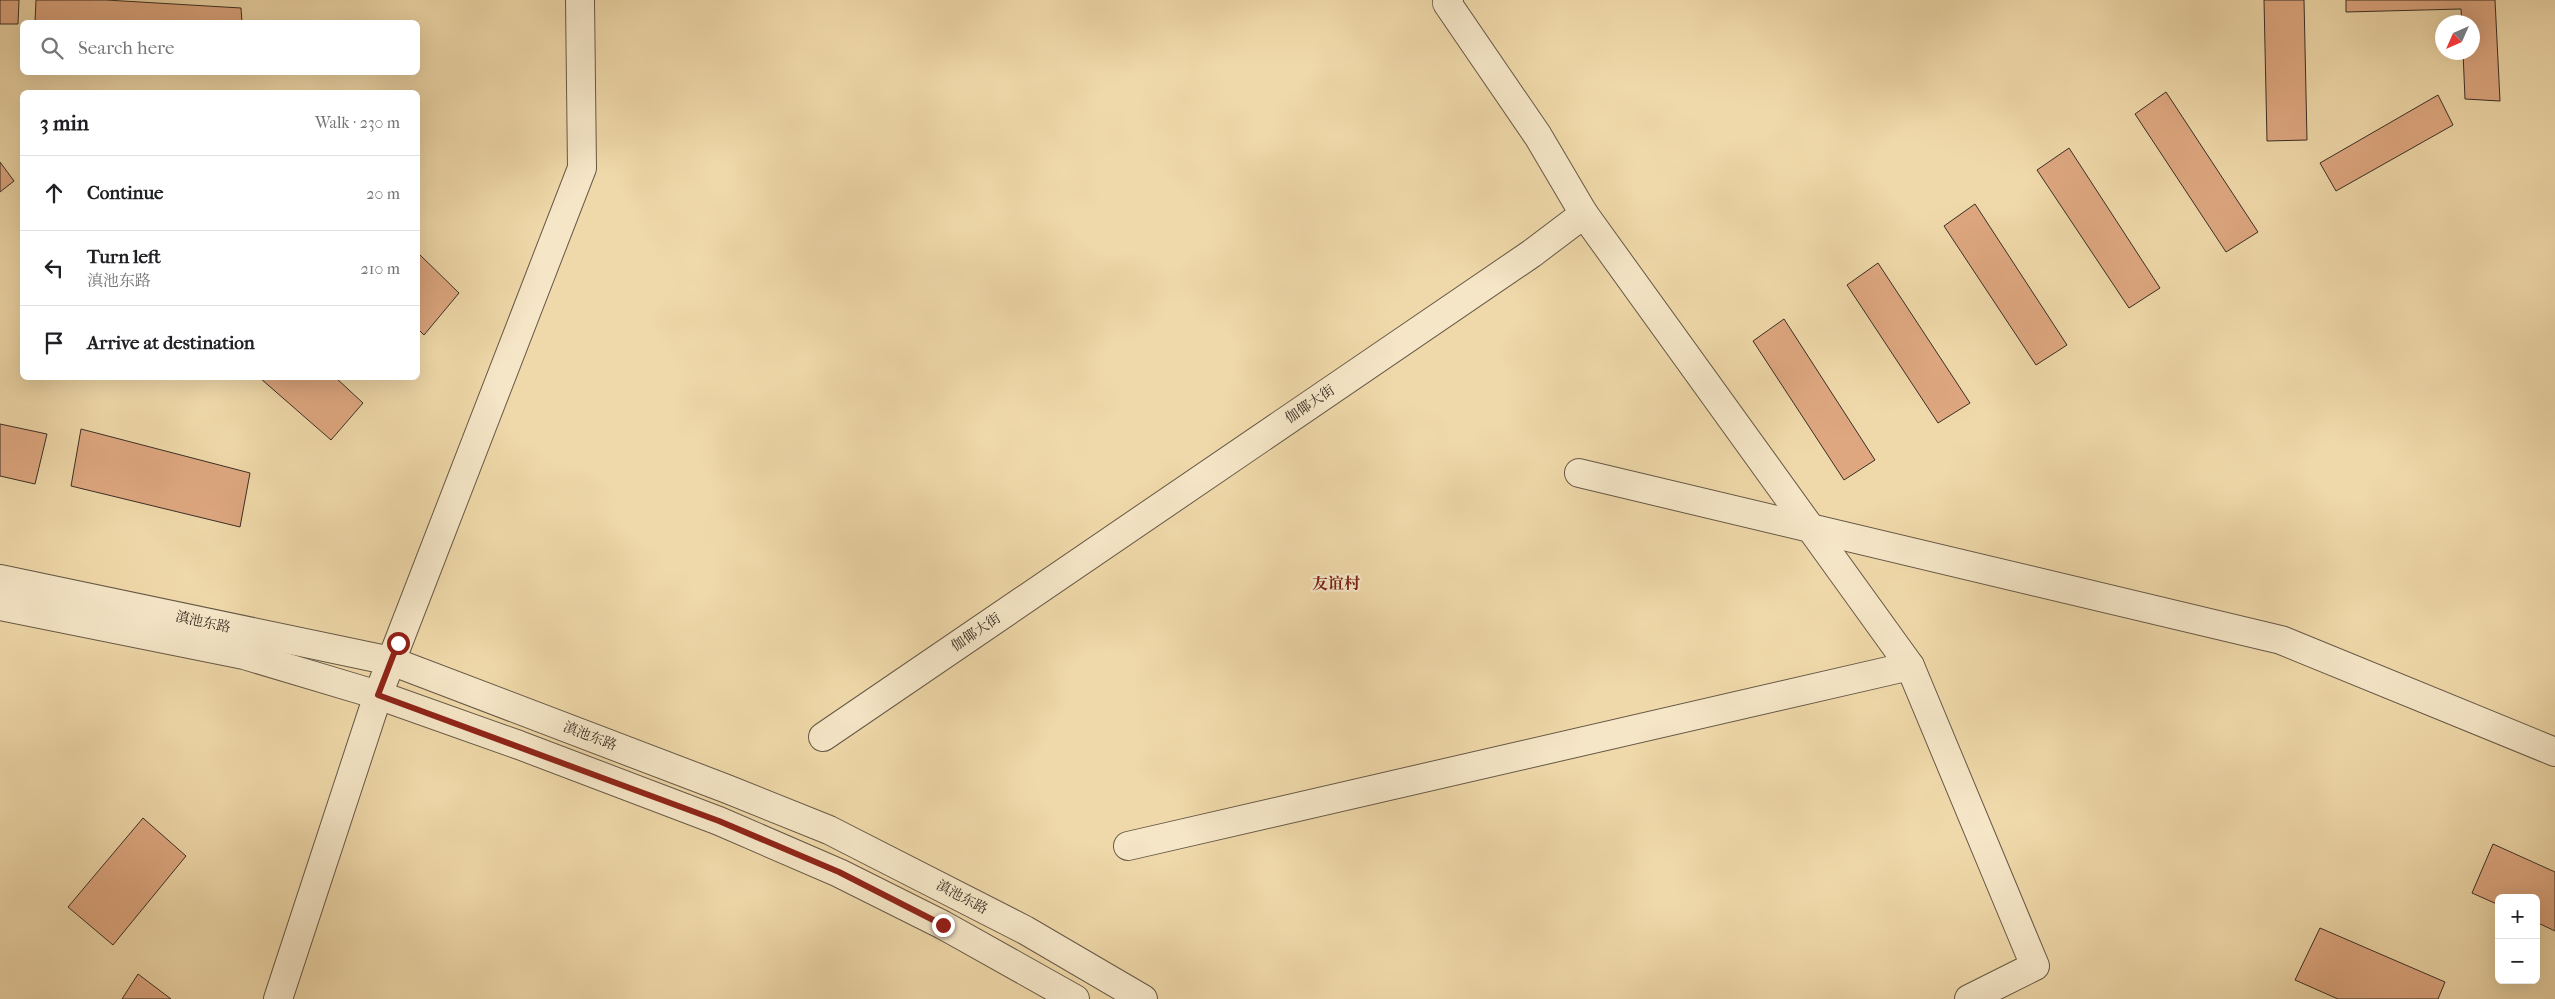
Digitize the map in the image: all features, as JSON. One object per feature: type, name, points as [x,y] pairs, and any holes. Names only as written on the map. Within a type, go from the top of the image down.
[{"type":"street","points":[[278,999],[378,695],[582,168],[580,0]]},
{"type":"street","points":[[1449,0],[1447,3],[1538,136],[1584,214],[1910,666],[2034,966],[1968,999]]},
{"type":"street","name":"伽倻大街","points":[[823,737],[1531,254],[1584,214]]},
{"type":"street","points":[[1579,473],[2281,640],[2555,752]]},
{"type":"street","name":"滇池东路","points":[[0,579],[391,661],[718,785],[829,830],[1026,930],[1142,999]]},
{"type":"street","name":"滇池东路","points":[[0,606],[244,656],[378,695],[719,821],[839,872],[943,925],[1075,999]]},
{"type":"street","points":[[1128,846],[1910,666]]},
{"type":"building","points":[[0,0],[19,0],[18,24],[0,24]]},
{"type":"building","points":[[36,0],[106,0],[241,8],[242,20],[35,20]]},
{"type":"building","points":[[2264,0],[2304,0],[2307,140],[2267,141]]},
{"type":"building","points":[[2346,0],[2495,0],[2500,101],[2465,99],[2463,60],[2480,60],[2480,15],[2461,15],[2461,9],[2346,12]]},
{"type":"building","points":[[2166,92],[2258,232],[2226,252],[2135,114]]},
{"type":"building","points":[[2438,95],[2453,125],[2336,191],[2320,163]]},
{"type":"building","points":[[2069,148],[2160,288],[2129,308],[2037,170]]},
{"type":"building","points":[[0,162],[14,181],[0,192]]},
{"type":"building","points":[[1975,204],[2067,345],[2036,365],[1944,226]]},
{"type":"building","points":[[420,255],[459,293],[424,335],[420,331]]},
{"type":"building","points":[[1878,263],[1970,403],[1938,423],[1847,285]]},
{"type":"building","points":[[1784,319],[1875,460],[1844,480],[1753,341]]},
{"type":"building","points":[[262,380],[338,380],[363,403],[331,440]]},
{"type":"building","points":[[0,424],[47,434],[35,484],[0,476]]},
{"type":"building","points":[[81,429],[250,473],[240,527],[71,486]]},
{"type":"building","points":[[143,818],[186,856],[113,945],[68,907]]},
{"type":"building","points":[[2493,844],[2555,872],[2555,931],[2540,924],[2540,894],[2495,894],[2495,903],[2472,893]]},
{"type":"building","points":[[2320,928],[2445,982],[2438,999],[2338,999],[2295,980]]},
{"type":"building","points":[[138,974],[171,999],[122,999]]},
{"type":"district","name":"友谊村","points":[[1336,583]]},
{"type":"route","points":[[398,643],[378,695],[719,821],[839,872],[943,925]]}]
